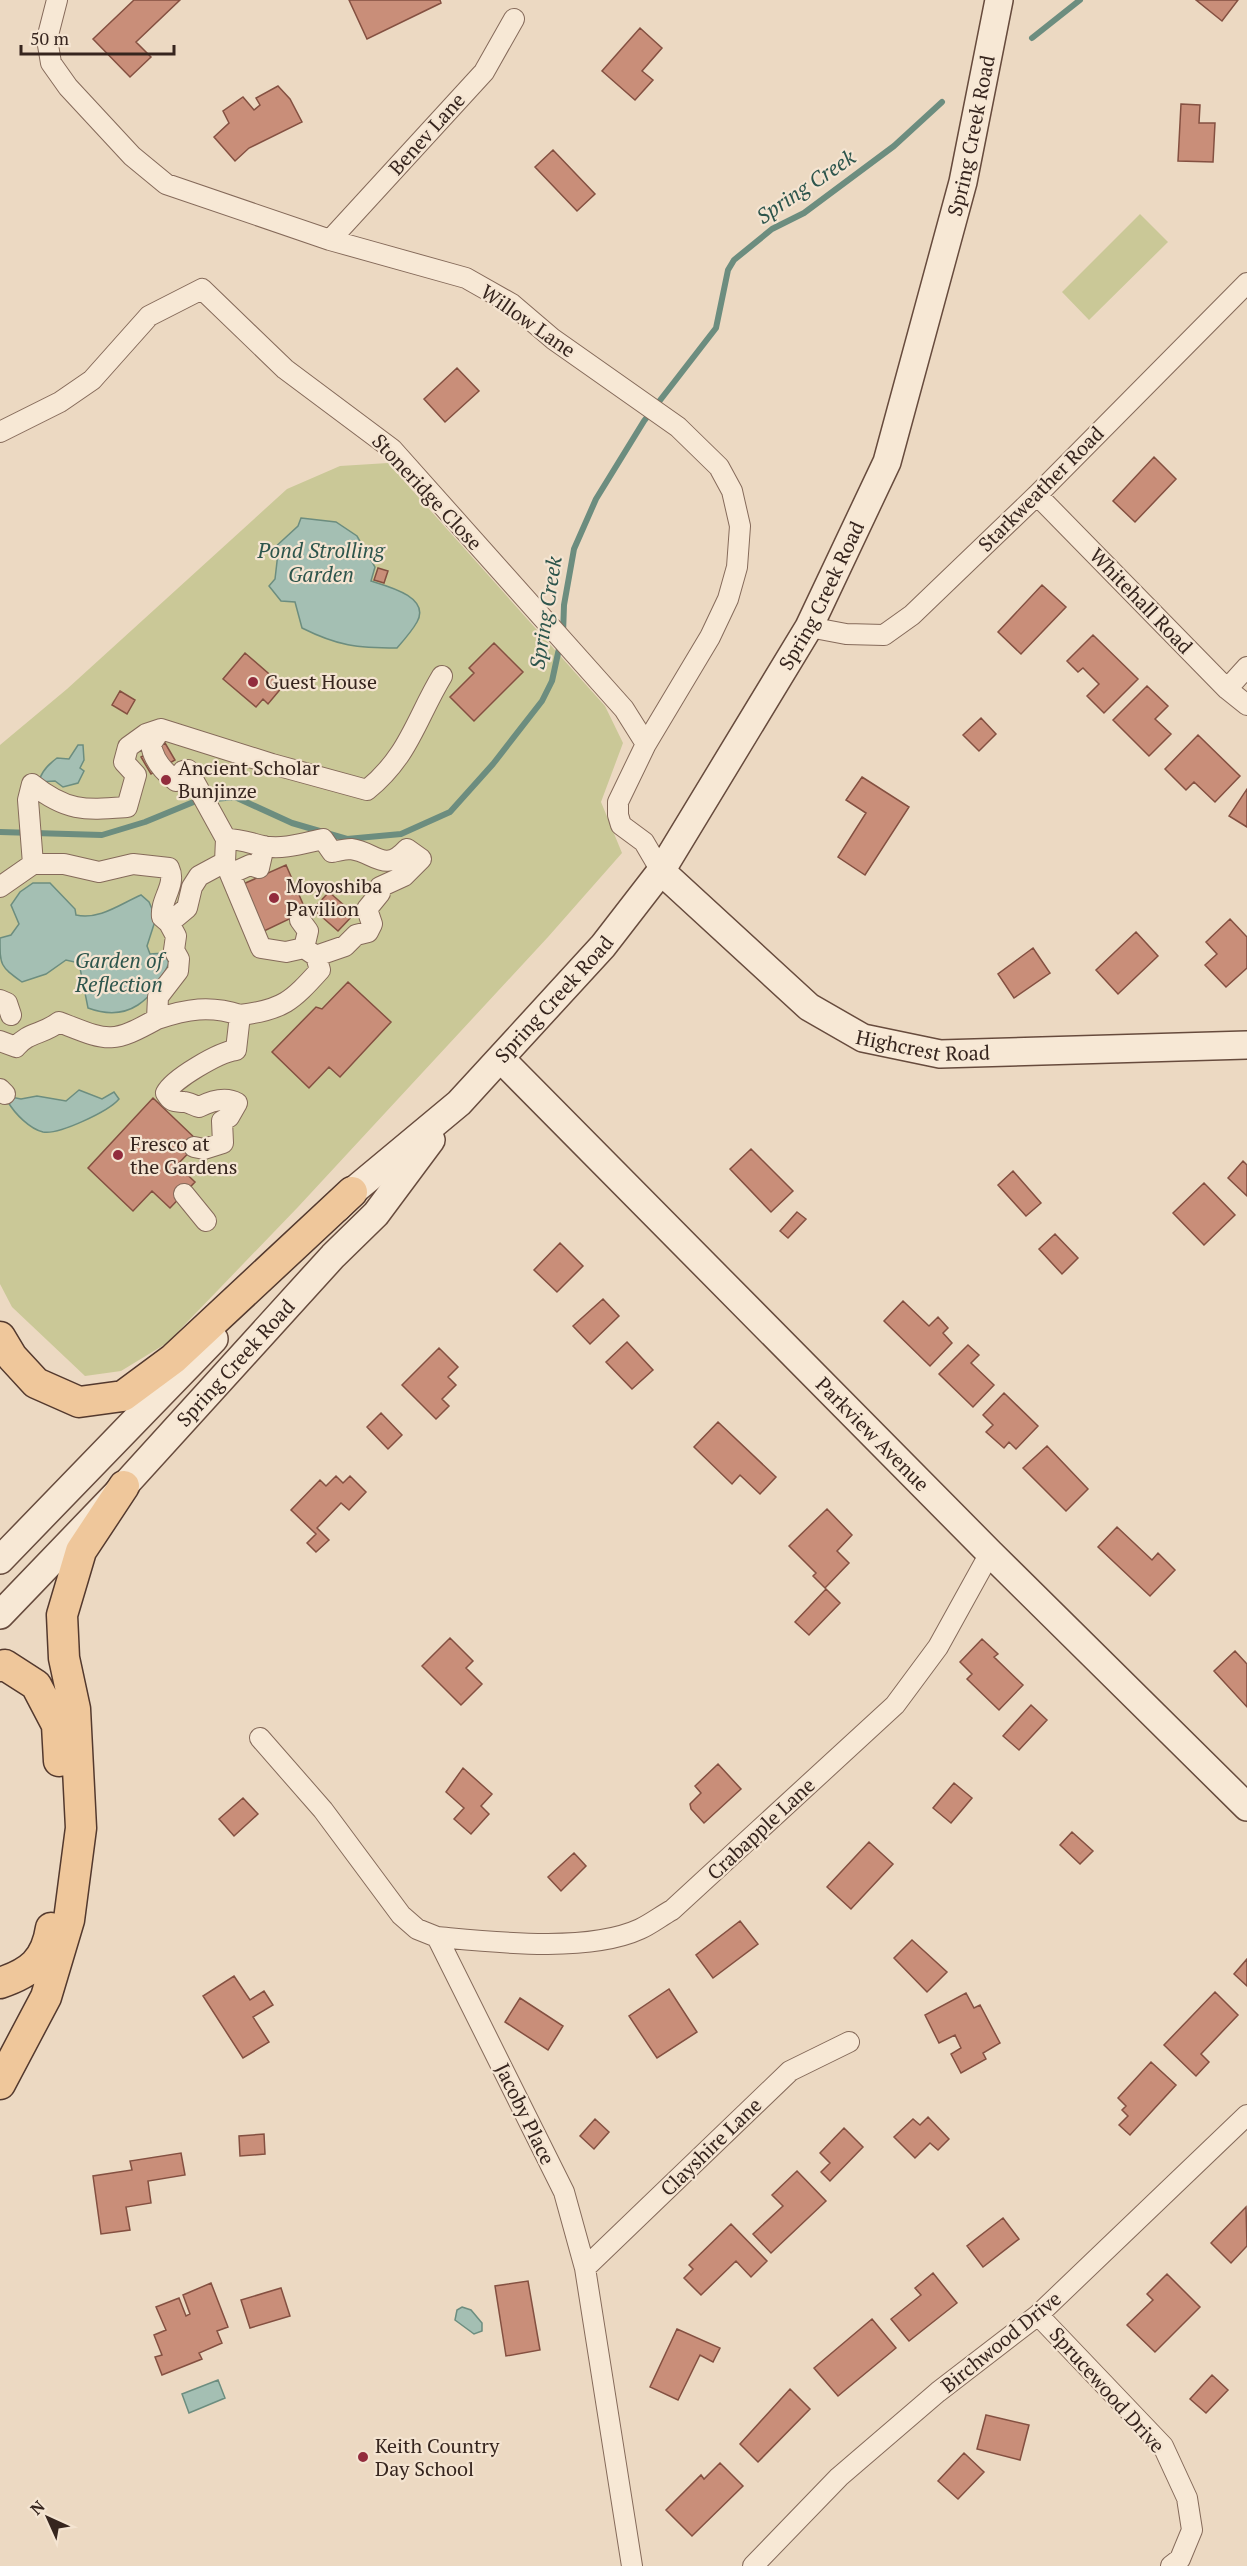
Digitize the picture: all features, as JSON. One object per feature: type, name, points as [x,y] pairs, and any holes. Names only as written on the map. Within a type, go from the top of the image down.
[{"type":"main road","name":"Spring Creek Road","points":[[0,1560],[352,1192],[459,1103],[603,946],[661,871],[809,627],[888,462],[963,182],[999,0]]},
{"type":"main road","name":"Highcrest Road","points":[[661,871],[809,1007],[863,1038],[940,1054],[1247,1045]]},
{"type":"main road","name":"Parkview Avenue","points":[[501,1059],[990,1553],[1247,1807]]},
{"type":"main road","name":"Spring Creek Road","points":[[0,1615],[124,1486],[333,1256],[376,1214],[459,1103]]},
{"type":"main road","points":[[0,1337],[12,1357],[36,1383],[79,1402],[123,1396],[174,1359],[352,1192]]},
{"type":"main road","points":[[0,2084],[46,1997],[69,1920],[80,1840],[75,1709],[64,1658],[62,1615],[81,1551],[124,1486]]},
{"type":"main road","points":[[0,1666],[5,1665],[36,1685],[57,1725],[64,1828],[48,1948],[23,1975],[0,1983]]},
{"type":"street","name":"Willow Lane","points":[[57,0],[47,39],[51,63],[68,87],[132,156],[166,184],[330,240],[466,278],[512,304],[553,339],[678,427],[719,467],[732,491],[740,526],[738,557],[728,599],[710,637],[646,744]]},
{"type":"street","name":"Benev Lane","points":[[330,240],[484,72],[514,20]]},
{"type":"street","name":"Starkweather Road","points":[[809,627],[846,634],[884,635],[912,615],[1036,495],[1247,283]]},
{"type":"street","name":"Stoneridge Close","points":[[0,432],[60,402],[92,380],[149,316],[202,289],[285,369],[392,449],[574,650],[624,709],[646,744]]},
{"type":"street","name":"Whitehall Road","points":[[1036,495],[1227,689],[1247,705]]},
{"type":"street","points":[[1227,689],[1247,667]]},
{"type":"street","points":[[33,859],[28,800],[32,784],[65,806],[97,809],[128,807],[136,775],[124,762],[128,747],[146,734],[161,729],[272,764],[367,790],[392,766],[405,749],[442,676]]},
{"type":"street","points":[[161,729],[151,744],[164,772],[176,781],[183,771],[188,770],[223,832],[227,868],[261,948],[286,952],[310,952],[345,946],[356,935],[368,932],[372,924],[367,909],[380,892],[380,887],[404,876],[421,859],[407,849],[398,858],[389,861],[375,860],[351,849],[332,852],[324,839],[289,846],[264,846],[223,832]]},
{"type":"street","points":[[646,744],[618,802],[618,815],[621,825],[644,842],[661,871]]},
{"type":"street","points":[[169,923],[187,908],[192,887],[199,876],[227,868],[250,865],[260,868],[264,846]]},
{"type":"street","points":[[0,887],[33,859],[99,872],[133,864],[169,868],[172,875],[171,885],[161,906],[162,916],[176,936],[174,950],[179,959],[178,971],[158,997],[158,1019]]},
{"type":"street","points":[[0,1041],[16,1047],[24,1037],[47,1032],[59,1022],[88,1035],[112,1038],[130,1035],[158,1019],[190,1009],[207,1007],[240,1015],[267,1011],[295,998],[320,970],[310,952],[308,931],[300,920]]},
{"type":"street","points":[[194,1147],[204,1149],[223,1143],[222,1121],[229,1117],[237,1103],[230,1099],[218,1100],[199,1107],[185,1101],[177,1103],[170,1100],[166,1094],[171,1083],[225,1051],[236,1050],[240,1015]]},
{"type":"street","points":[[184,1194],[206,1221]]},
{"type":"street","name":"Crabapple Lane","points":[[437,1937],[531,1943],[598,1941],[639,1929],[672,1910],[895,1705],[938,1647],[990,1553]]},
{"type":"street","points":[[260,1738],[323,1810],[402,1915],[417,1929],[437,1937]]},
{"type":"street","name":"Jacoby Place","points":[[437,1937],[564,2192],[585,2268],[633,2566]]},
{"type":"street","name":"Clayshire Lane","points":[[585,2268],[790,2071],[849,2042]]},
{"type":"street","name":"Birchwood Drive","points":[[753,2566],[839,2477],[938,2392],[1038,2315],[1247,2115]]},
{"type":"street","name":"Sprucewood Drive","points":[[1038,2315],[1163,2446],[1187,2498],[1192,2530],[1180,2559],[1171,2566]]},
{"type":"shaded area","points":[[1140,214],[1168,242],[1089,320],[1062,292]]},
{"type":"shaded area","points":[[388,463],[605,706],[623,743],[601,802],[622,853],[548,937],[298,1207],[167,1343],[121,1371],[85,1376],[12,1307],[0,1284],[0,745],[67,689],[287,489],[340,466]]},
{"type":"water","name":"Pond Strolling Garden","points":[[301,518],[336,522],[357,536],[375,567],[371,581],[413,599],[420,613],[417,622],[397,648],[348,645],[326,639],[302,628],[295,602],[281,601],[269,586],[275,579],[278,553],[272,550],[298,526]]},
{"type":"water","points":[[78,745],[83,745],[84,760],[80,768],[84,771],[78,783],[63,787],[55,781],[39,782],[48,765],[57,758],[69,759]]},
{"type":"water","name":"Garden of Reflection","points":[[33,883],[50,883],[75,909],[76,915],[102,913],[141,895],[149,902],[156,918],[147,946],[150,954],[164,953],[169,963],[163,976],[147,997],[138,1005],[127,1010],[103,1012],[88,1008],[79,963],[66,960],[46,974],[22,982],[5,968],[0,954],[0,938],[11,935],[19,924],[11,905],[20,892]]},
{"type":"water","points":[[79,1090],[102,1099],[114,1092],[119,1099],[105,1110],[83,1121],[50,1132],[43,1132],[28,1124],[8,1102],[11,1097],[21,1099],[37,1096],[66,1101]]},
{"type":"water","points":[[462,2307],[471,2310],[482,2323],[482,2331],[474,2334],[455,2320],[457,2310]]},
{"type":"water","points":[[218,2380],[225,2398],[189,2413],[182,2394]]},
{"type":"building","points":[[134,0],[180,0],[136,42],[151,57],[130,77],[93,39]]},
{"type":"building","points":[[349,0],[440,0],[441,3],[367,39]]},
{"type":"building","points":[[1196,0],[1238,0],[1222,21]]},
{"type":"building","points":[[640,28],[662,48],[642,71],[653,80],[635,100],[602,71]]},
{"type":"building","points":[[278,86],[290,99],[302,122],[249,148],[235,161],[214,137],[229,123],[223,111],[243,97],[254,110],[260,105],[256,98]]},
{"type":"building","points":[[1181,104],[1200,105],[1199,123],[1215,123],[1213,162],[1178,161]]},
{"type":"building","points":[[553,150],[595,194],[577,211],[535,167]]},
{"type":"building","points":[[457,368],[479,391],[445,422],[424,399]]},
{"type":"building","points":[[1154,457],[1176,479],[1135,522],[1113,501]]},
{"type":"building","points":[[378,568],[388,571],[384,583],[374,580]]},
{"type":"building","points":[[1042,585],[1066,607],[1021,654],[998,632]]},
{"type":"building","points":[[1093,635],[1138,679],[1104,713],[1087,696],[1099,684],[1083,668],[1078,672],[1067,661]]},
{"type":"building","points":[[494,643],[523,672],[474,721],[450,697],[474,673],[469,668]]},
{"type":"building","name":"Guest House","points":[[245,653],[283,686],[268,704],[263,699],[256,707],[223,679]]},
{"type":"building","points":[[1147,686],[1168,706],[1155,719],[1171,734],[1149,756],[1113,720]]},
{"type":"building","points":[[120,691],[135,700],[127,714],[112,705]]},
{"type":"building","points":[[981,718],[996,734],[979,751],[963,735]]},
{"type":"building","points":[[1198,735],[1240,776],[1215,802],[1194,782],[1186,790],[1165,769]]},
{"type":"building","points":[[165,743],[175,760],[151,774],[141,757]]},
{"type":"building","points":[[862,777],[909,807],[865,875],[838,857],[866,813],[846,800]]},
{"type":"building","points":[[1247,789],[1247,827],[1229,816]]},
{"type":"building","name":"Moyoshiba Pavilion","points":[[286,865],[306,911],[262,932],[241,885]]},
{"type":"building","points":[[329,892],[354,914],[338,931],[313,909]]},
{"type":"building","points":[[1230,919],[1247,937],[1247,968],[1226,987],[1205,965],[1217,954],[1206,942]]},
{"type":"building","points":[[1136,932],[1158,956],[1118,994],[1096,970]]},
{"type":"building","points":[[1033,948],[1050,973],[1014,998],[998,974]]},
{"type":"building","points":[[348,982],[391,1022],[340,1077],[329,1067],[309,1088],[272,1052],[316,1007],[322,1009]]},
{"type":"building","points":[[153,1098],[199,1142],[177,1165],[195,1182],[170,1208],[152,1191],[133,1211],[88,1168]]},
{"type":"building","points":[[751,1149],[793,1191],[771,1212],[730,1169]]},
{"type":"building","points":[[1243,1161],[1247,1165],[1247,1196],[1228,1178]]},
{"type":"building","points":[[1013,1171],[1041,1203],[1026,1216],[998,1185]]},
{"type":"building","points":[[1204,1183],[1235,1215],[1204,1245],[1173,1213]]},
{"type":"building","points":[[797,1212],[806,1219],[788,1238],[780,1231]]},
{"type":"building","points":[[1055,1234],[1078,1258],[1062,1274],[1039,1249]]},
{"type":"building","points":[[560,1243],[583,1266],[557,1292],[534,1270]]},
{"type":"building","points":[[603,1299],[619,1316],[590,1344],[573,1326]]},
{"type":"building","points":[[903,1301],[929,1326],[938,1317],[948,1328],[943,1333],[952,1343],[930,1366],[884,1321]]},
{"type":"building","points":[[627,1342],[653,1370],[632,1389],[606,1362]]},
{"type":"building","points":[[968,1345],[979,1355],[971,1363],[994,1385],[973,1407],[939,1374]]},
{"type":"building","points":[[439,1348],[458,1367],[448,1377],[456,1385],[442,1399],[449,1406],[436,1419],[402,1385]]},
{"type":"building","points":[[1004,1393],[1038,1426],[1016,1449],[1009,1442],[1004,1448],[986,1432],[993,1425],[983,1415]]},
{"type":"building","points":[[381,1413],[402,1435],[388,1449],[367,1427]]},
{"type":"building","points":[[718,1422],[776,1477],[760,1494],[740,1475],[732,1484],[694,1447]]},
{"type":"building","points":[[1047,1446],[1088,1489],[1066,1511],[1023,1468]]},
{"type":"building","points":[[336,1476],[343,1483],[350,1476],[366,1492],[349,1510],[341,1503],[317,1528],[329,1540],[316,1552],[307,1543],[316,1534],[291,1510],[320,1480],[326,1486]]},
{"type":"building","points":[[827,1509],[852,1535],[837,1551],[849,1563],[825,1588],[813,1576],[816,1573],[789,1546]]},
{"type":"building","points":[[1117,1527],[1152,1560],[1158,1553],[1175,1570],[1150,1596],[1098,1547]]},
{"type":"building","points":[[826,1589],[840,1603],[809,1635],[795,1622]]},
{"type":"building","points":[[450,1638],[473,1661],[466,1668],[482,1684],[461,1705],[422,1666]]},
{"type":"building","points":[[982,1639],[998,1654],[994,1657],[1023,1685],[999,1710],[967,1679],[972,1674],[960,1662]]},
{"type":"building","points":[[1235,1651],[1247,1664],[1247,1707],[1214,1671]]},
{"type":"building","points":[[1031,1705],[1047,1720],[1019,1750],[1003,1736]]},
{"type":"building","points":[[718,1764],[741,1789],[704,1823],[691,1809],[690,1804],[701,1793],[695,1786]]},
{"type":"building","points":[[463,1768],[492,1794],[481,1806],[489,1814],[471,1834],[454,1819],[464,1808],[446,1792]]},
{"type":"building","points":[[954,1783],[972,1798],[951,1823],[933,1808]]},
{"type":"building","points":[[243,1798],[258,1814],[234,1836],[219,1819]]},
{"type":"building","points":[[1072,1832],[1093,1851],[1080,1864],[1060,1845]]},
{"type":"building","points":[[869,1842],[893,1864],[851,1909],[827,1887]]},
{"type":"building","points":[[574,1853],[586,1866],[561,1891],[548,1877]]},
{"type":"building","points":[[740,1921],[758,1944],[713,1978],[696,1955]]},
{"type":"building","points":[[912,1940],[947,1972],[927,1992],[894,1958]]},
{"type":"building","points":[[1247,1959],[1247,1986],[1234,1974]]},
{"type":"building","points":[[234,1976],[250,2000],[264,1991],[273,2005],[253,2017],[269,2042],[243,2058],[203,1996]]},
{"type":"building","points":[[669,1989],[697,2032],[657,2058],[629,2016]]},
{"type":"building","points":[[1215,1992],[1238,2015],[1201,2054],[1209,2062],[1196,2076],[1164,2045]]},
{"type":"building","points":[[966,1993],[974,2008],[980,2005],[1000,2043],[983,2053],[986,2059],[961,2073],[951,2054],[961,2048],[955,2035],[939,2043],[925,2015]]},
{"type":"building","points":[[520,1998],[563,2026],[548,2050],[505,2022]]},
{"type":"building","points":[[1151,2062],[1176,2085],[1130,2135],[1119,2125],[1128,2116],[1122,2110],[1126,2106],[1118,2098]]},
{"type":"building","points":[[928,2117],[949,2139],[938,2150],[930,2143],[915,2158],[894,2137],[913,2119],[920,2125]]},
{"type":"building","points":[[595,2119],[609,2132],[594,2149],[580,2136]]},
{"type":"building","points":[[844,2128],[863,2147],[830,2181],[821,2172],[830,2163],[820,2153]]},
{"type":"building","points":[[264,2134],[265,2154],[240,2156],[239,2136]]},
{"type":"building","points":[[181,2153],[185,2175],[148,2181],[151,2203],[126,2207],[130,2230],[101,2234],[93,2176],[132,2170],[130,2161]]},
{"type":"building","points":[[797,2171],[826,2201],[771,2253],[753,2234],[783,2206],[772,2195]]},
{"type":"building","points":[[1246,2207],[1247,2246],[1231,2263],[1211,2243]]},
{"type":"building","points":[[1003,2218],[1019,2239],[983,2267],[967,2246]]},
{"type":"building","points":[[731,2224],[767,2261],[751,2277],[736,2261],[701,2295],[684,2278],[693,2269],[689,2265]]},
{"type":"building","points":[[933,2273],[957,2303],[909,2341],[891,2319],[921,2295],[915,2288]]},
{"type":"building","points":[[1167,2274],[1200,2307],[1155,2352],[1127,2325],[1153,2300],[1147,2294]]},
{"type":"building","points":[[528,2281],[540,2350],[506,2356],[495,2286]]},
{"type":"building","points":[[211,2283],[228,2327],[217,2331],[222,2343],[199,2353],[202,2359],[162,2375],[155,2357],[162,2355],[154,2335],[166,2330],[156,2307],[179,2298],[186,2316],[190,2314],[183,2295]]},
{"type":"building","points":[[281,2288],[290,2316],[250,2328],[241,2300]]},
{"type":"building","points":[[872,2319],[896,2348],[838,2396],[814,2368]]},
{"type":"building","points":[[677,2329],[720,2348],[713,2362],[700,2355],[678,2400],[650,2387]]},
{"type":"building","points":[[1212,2375],[1228,2390],[1206,2413],[1190,2399]]},
{"type":"building","points":[[790,2389],[810,2409],[758,2462],[740,2444]]},
{"type":"building","points":[[986,2415],[1029,2425],[1020,2460],[977,2449]]},
{"type":"building","points":[[964,2453],[984,2472],[958,2499],[938,2481]]},
{"type":"building","points":[[720,2463],[743,2486],[692,2536],[666,2510],[701,2475],[704,2479]]},
{"type":"waterway","name":"Spring Creek","points":[[1032,38],[1080,0]]},
{"type":"waterway","name":"Spring Creek","points":[[563,634],[564,605],[574,549],[596,499],[644,421],[716,328],[728,270],[734,260],[772,229],[804,213],[894,146],[942,102]]},
{"type":"waterway","name":"Spring Creek","points":[[0,832],[102,835],[145,822],[196,801],[235,797],[292,823],[347,839],[401,834],[450,812],[493,764],[542,701],[552,681],[560,644]]},
{"type":"place","name":"Guest House","points":[[253,682]]},
{"type":"place","name":"Ancient Scholar Bunjinze","points":[[166,780]]},
{"type":"place","name":"Moyoshiba Pavilion","points":[[274,898]]},
{"type":"place","name":"Fresco at the Gardens","points":[[118,1155]]},
{"type":"place","name":"Keith Country Day School","points":[[363,2457]]}]
